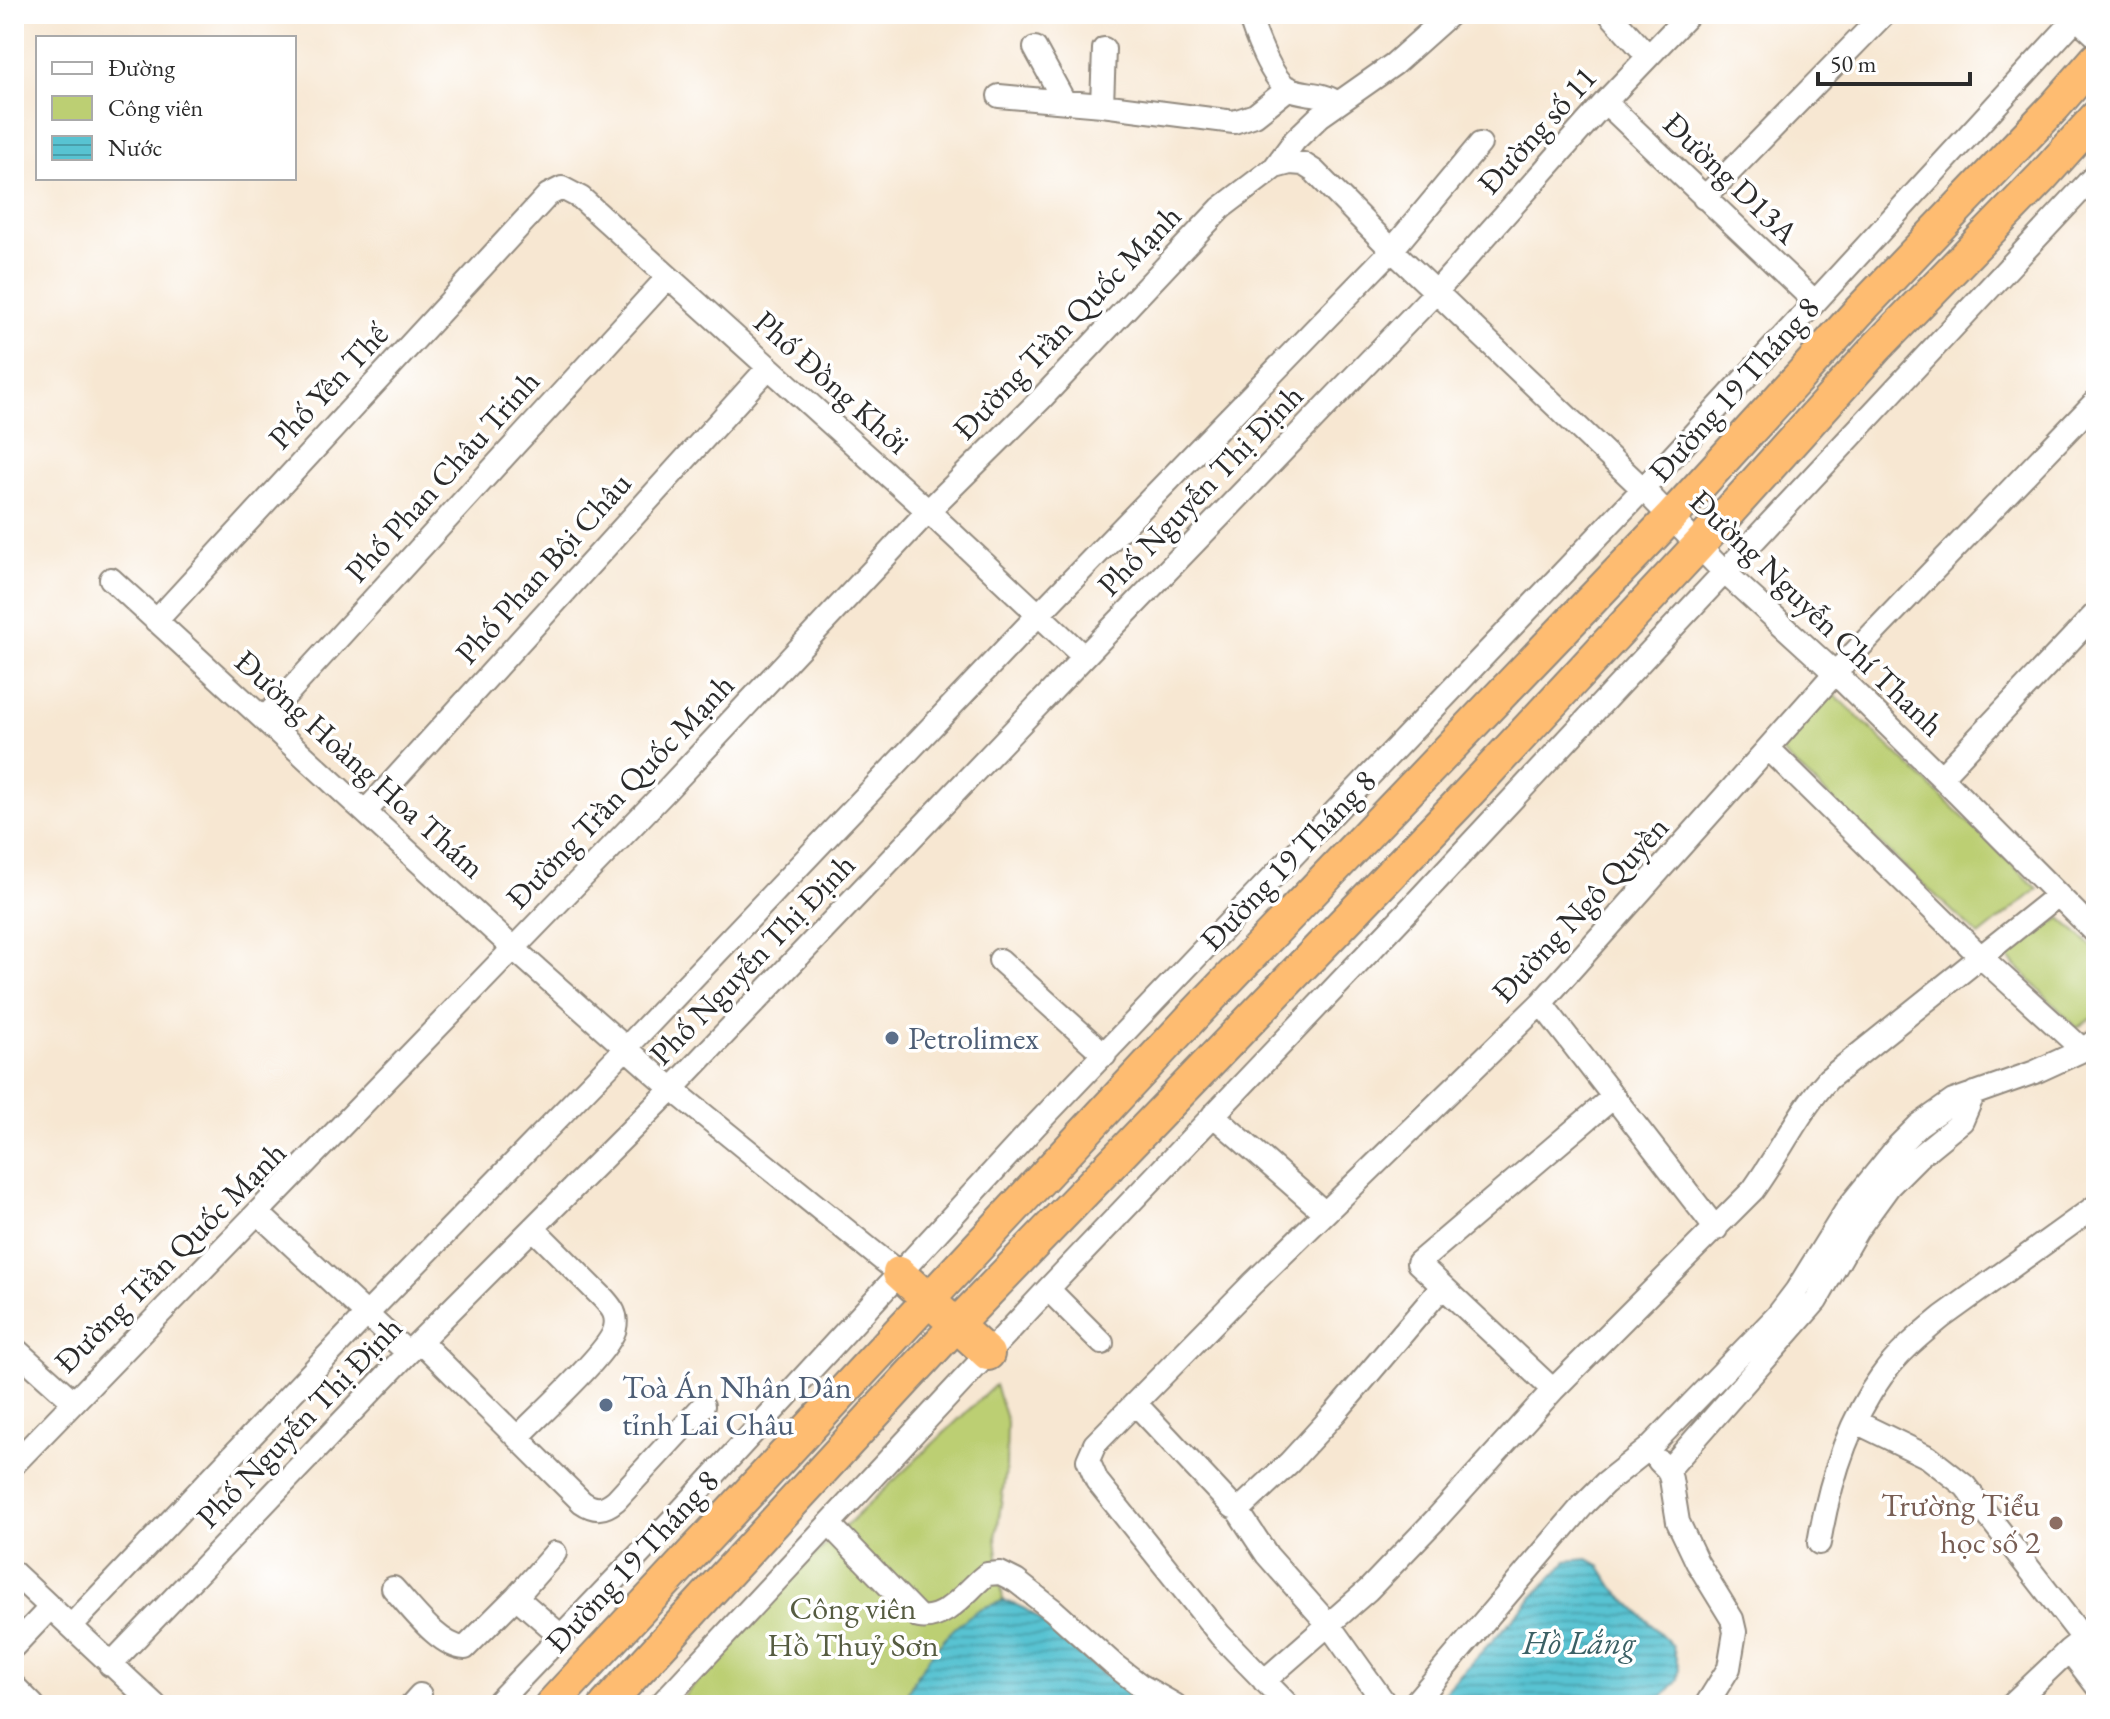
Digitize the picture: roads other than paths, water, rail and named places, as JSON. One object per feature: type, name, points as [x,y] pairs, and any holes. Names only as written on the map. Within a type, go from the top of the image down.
[{"type":"highway","name":"Đường 19 Tháng 8","points":[[551,1705],[1194,1015],[1671,517],[2096,59]]},
{"type":"highway","points":[[606,1705],[957,1324],[1446,816],[1698,546],[1877,347],[2096,117]]},
{"type":"highway","points":[[899,1273],[988,1354]]},
{"type":"street","points":[[1249,14],[1280,81],[1289,88],[1325,95],[1337,103]]},
{"type":"street","name":"Đường Trần Quốc Mạnh","points":[[14,1464],[664,793],[928,511],[1040,400],[1221,208],[1275,167],[1307,127],[1394,64],[1450,14]]},
{"type":"street","points":[[1610,14],[1648,56]]},
{"type":"street","name":"Đường số 11","points":[[1436,292],[1605,102],[1689,14]]},
{"type":"street","points":[[1704,198],[1884,14]]},
{"type":"street","points":[[2076,15],[2096,36]]},
{"type":"street","name":"Đường 19 Tháng 8","points":[[495,1705],[677,1515],[899,1273],[1643,489],[2076,15]]},
{"type":"street","points":[[1035,48],[1064,101]]},
{"type":"street","points":[[1102,105],[1104,49]]},
{"type":"street","points":[[999,96],[1234,122],[1255,115],[1289,88]]},
{"type":"street","name":"Đường D13A","points":[[1605,102],[1814,301]]},
{"type":"street","name":"Phố Nguyễn Thị Định","points":[[71,1626],[366,1315],[1392,250],[1480,144]]},
{"type":"street","name":"Đường Nguyễn Chí Thanh","points":[[1275,167],[1303,164],[1314,171],[1392,250],[1643,489],[1723,571],[1835,673],[2096,933]]},
{"type":"street","points":[[660,1705],[1048,1289],[1428,890],[2096,174]]},
{"type":"street","name":"Phố Yên Thế","points":[[156,621],[548,195],[562,188],[581,198]]},
{"type":"street","name":"Phố Đồng Khởi","points":[[581,198],[928,511],[1084,657]]},
{"type":"street","name":"Phố Phan Châu Trinh","points":[[264,719],[668,277]]},
{"type":"street","name":"Phố Nguyễn Thị Định","points":[[110,1665],[414,1347],[672,1089],[1436,292]]},
{"type":"street","name":"Phố Phan Bội Châu","points":[[366,811],[768,368]]},
{"type":"street","name":"Đường Ngô Quyền","points":[[1264,1681],[1220,1635],[1097,1481],[1088,1460],[1095,1444],[1325,1213],[1541,1003],[1835,673],[2096,401]]},
{"type":"street","name":"Đường Hoàng Hoa Thám","points":[[111,579],[513,948],[672,1089],[899,1273]]},
{"type":"street","points":[[1941,777],[2096,613]]},
{"type":"street","points":[[1413,1705],[1584,1504],[1648,1449],[1777,1316],[1847,1209],[1898,1146],[1935,1112],[1974,1093],[2035,1072],[2090,1045],[1982,958],[1769,749]]},
{"type":"street","points":[[1288,1705],[1264,1681],[1399,1559],[1553,1390],[1753,1190],[1773,1163],[1800,1116],[1828,1079],[2058,895]]},
{"type":"street","points":[[1000,960],[1105,1055]]},
{"type":"street","points":[[1541,1003],[1716,1229]]},
{"type":"street","points":[[1668,1470],[1816,1301],[1857,1230],[1889,1186],[1962,1121],[1974,1093]]},
{"type":"street","points":[[1553,1390],[1418,1263],[1612,1098]]},
{"type":"street","points":[[1213,1115],[1325,1213]]},
{"type":"street","points":[[1819,1543],[1832,1480],[1856,1422],[1880,1377],[1919,1336],[2033,1249],[2096,1206]]},
{"type":"street","points":[[258,1213],[366,1315],[414,1347],[518,1437],[590,1507],[602,1509],[616,1500],[703,1406]]},
{"type":"street","points":[[518,1437],[610,1342],[616,1320],[604,1299],[533,1228]]},
{"type":"street","points":[[1236,1508],[1245,1506],[1290,1462],[1380,1363],[1442,1287]]},
{"type":"street","points":[[1048,1289],[1102,1343]]},
{"type":"street","points":[[14,1348],[73,1401]]},
{"type":"street","points":[[1135,1403],[1236,1508],[1267,1555],[1329,1625],[1386,1705]]},
{"type":"street","points":[[1856,1422],[1928,1457],[1965,1486],[1991,1515],[2083,1639],[2096,1685]]},
{"type":"street","points":[[1648,1449],[1668,1470],[1678,1522],[1697,1562],[1732,1619],[1735,1632],[1729,1668],[1706,1705]]},
{"type":"street","points":[[830,1525],[919,1617],[930,1618],[940,1614],[987,1574],[1000,1573],[1033,1594],[1140,1685],[1175,1705]]},
{"type":"street","points":[[393,1588],[433,1631],[459,1648],[465,1648],[555,1553]]},
{"type":"street","points":[[14,1573],[155,1705]]},
{"type":"street","points":[[516,1597],[561,1636]]},
{"type":"street","points":[[14,1646],[51,1607]]},
{"type":"street","points":[[2011,1705],[2083,1639]]},
{"type":"street","points":[[14,1686],[33,1705]]},
{"type":"water","name":"Hồ Lắng","points":[[1588,1559],[1599,1565],[1614,1588],[1672,1645],[1679,1668],[1678,1679],[1656,1705],[1429,1705],[1567,1561]]},
{"type":"water","points":[[1003,1601],[1029,1612],[1147,1705],[902,1705],[924,1664],[953,1629],[978,1610]]},
{"type":"place","name":"Petrolimex","points":[[892,1038]]},
{"type":"place","name":"Toà Án Nhân Dân tỉnh Lai Châu","points":[[606,1405]]},
{"type":"place","name":"Trường Tiểu học số 2","points":[[2056,1523]]},
{"type":"park label","name":"Công viên Hồ Thuỷ Sơn","points":[[853,1626]]}]
